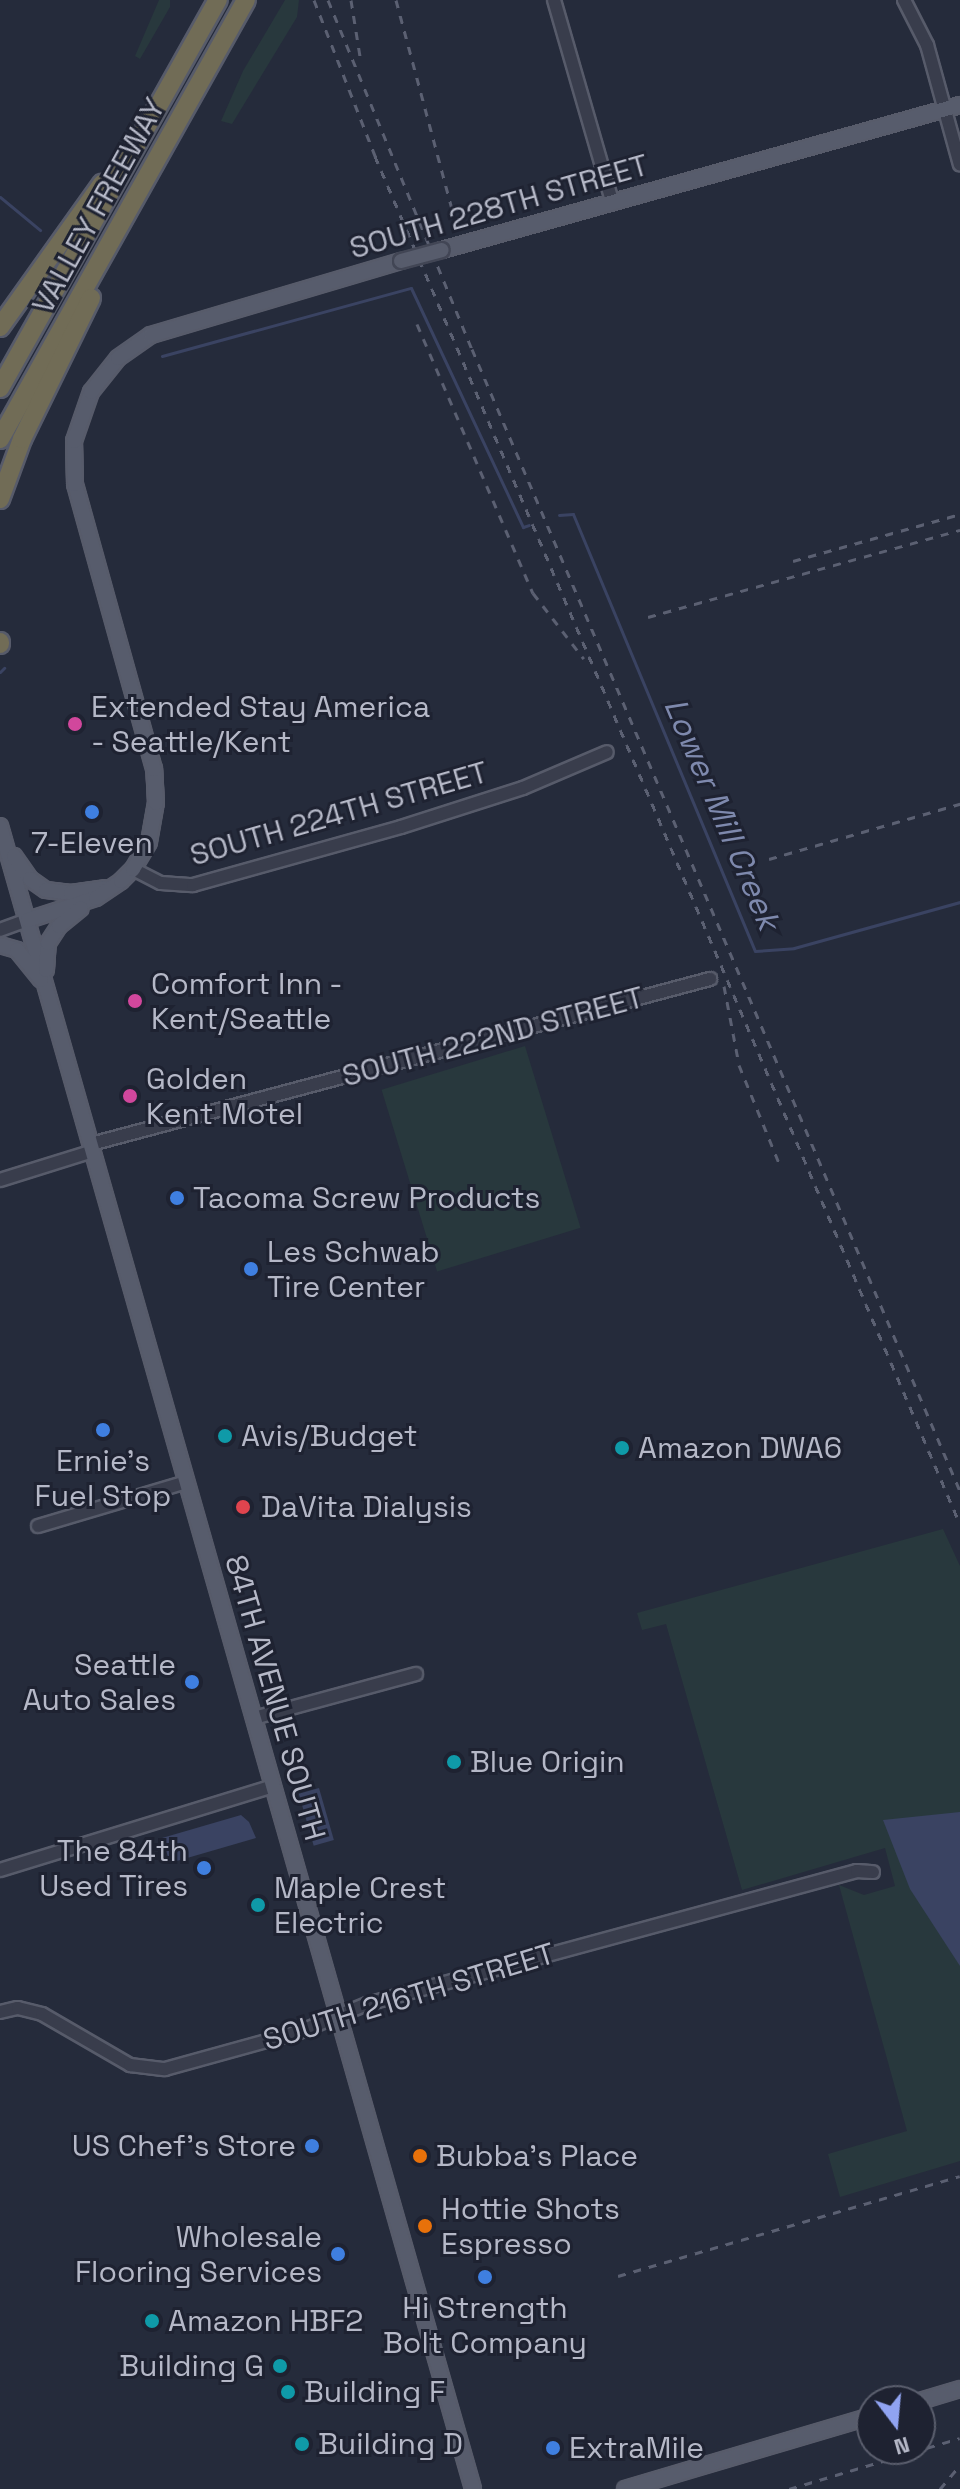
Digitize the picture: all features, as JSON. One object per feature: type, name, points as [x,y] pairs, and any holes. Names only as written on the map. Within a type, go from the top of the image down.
[{"type":"highway","name":"VALLEY FREEWAY","points":[[0,388],[218,0]]},
{"type":"highway","name":"VALLEY FREEWAY","points":[[0,439],[246,0]]},
{"type":"highway","points":[[0,327],[156,111]]},
{"type":"highway","points":[[0,499],[22,439],[92,295],[148,198],[171,136]]},
{"type":"main road","name":"SOUTH 228TH STREET","points":[[133,869],[153,829],[156,781],[75,484],[74,441],[83,407],[108,368],[151,335],[612,201],[960,105]]},
{"type":"main road","points":[[2,832],[30,879],[46,890],[71,893],[116,886]]},
{"type":"main road","name":"84TH AVENUE SOUTH","points":[[2,832],[473,2489]]},
{"type":"main road","points":[[46,986],[48,943],[69,916],[116,886],[133,869]]},
{"type":"main road","points":[[28,920],[96,898]]},
{"type":"main road","points":[[0,945],[17,950],[46,986]]},
{"type":"main road","points":[[936,2396],[960,2389]]},
{"type":"main road","points":[[625,2489],[856,2421]]},
{"type":"street","points":[[554,0],[612,201]]},
{"type":"street","points":[[904,0],[927,45],[960,165]]},
{"type":"street","name":"SOUTH 224TH STREET","points":[[133,869],[161,883],[193,885],[401,827],[523,788],[607,752]]},
{"type":"street","points":[[0,930],[28,920]]},
{"type":"street","name":"SOUTH 222ND STREET","points":[[0,1180],[92,1148],[710,979]]},
{"type":"street","points":[[38,1526],[187,1482]]},
{"type":"street","points":[[254,1718],[416,1674]]},
{"type":"street","points":[[0,1870],[273,1786]]},
{"type":"street","name":"SOUTH 216TH STREET","points":[[0,2012],[18,2008],[42,2014],[130,2065],[165,2069],[299,2032],[367,2004],[857,1871],[873,1872]]},
{"type":"shaded area","points":[[159,0],[170,0],[170,7],[140,59],[135,56]]},
{"type":"shaded area","points":[[285,0],[299,0],[297,17],[232,124],[221,121],[243,71]]},
{"type":"shaded area","points":[[525,1046],[581,1228],[437,1272],[382,1090]]},
{"type":"shaded area","points":[[943,1529],[960,1566],[960,2161],[840,2197],[828,2154],[907,2131],[839,1885],[864,1895],[895,1886],[885,1848],[742,1890],[666,1624],[642,1630],[637,1613]]},
{"type":"water","points":[[319,1788],[334,1840],[314,1846],[299,1794]]},
{"type":"water","points":[[960,1812],[960,1966],[910,1889],[883,1820]]},
{"type":"water","points":[[241,1815],[249,1822],[256,1838],[170,1863],[162,1838]]},
{"type":"waterway","name":"Lower Mill Creek","points":[[0,197],[40,230]]},
{"type":"waterway","name":"Lower Mill Creek","points":[[162,356],[411,288],[523,527],[529,525]]},
{"type":"waterway","name":"Lower Mill Creek","points":[[559,515],[573,514],[755,951],[794,948],[960,902]]},
{"type":"waterway","points":[[0,672],[4,668]]},
{"type":"railway","points":[[314,0],[375,156],[960,1524]]},
{"type":"railway","points":[[328,0],[472,349],[960,1491]]},
{"type":"railway","points":[[351,0],[360,56]]},
{"type":"railway","points":[[396,0],[452,209]]},
{"type":"railway","points":[[417,324],[533,593],[584,659]]},
{"type":"railway","points":[[793,561],[960,514]]},
{"type":"railway","points":[[648,617],[960,530]]},
{"type":"railway","points":[[769,859],[960,804]]},
{"type":"railway","points":[[724,986],[739,1065],[781,1168]]},
{"type":"railway","points":[[618,2276],[960,2176]]},
{"type":"railway","points":[[789,2489],[960,2438]]},
{"type":"railway","points":[[940,2489],[960,2465]]},
{"type":"place","name":"Extended Stay America - Seattle/Kent","points":[[75,724]]},
{"type":"place","name":"7-Eleven","points":[[92,812]]},
{"type":"place","name":"Comfort Inn - Kent/Seattle","points":[[135,1001]]},
{"type":"place","name":"Golden Kent Motel","points":[[130,1096]]},
{"type":"place","name":"Tacoma Screw Products","points":[[177,1198]]},
{"type":"place","name":"Les Schwab Tire Center","points":[[251,1269]]},
{"type":"place","name":"Ernie's Fuel Stop","points":[[103,1430]]},
{"type":"place","name":"Avis/Budget","points":[[225,1436]]},
{"type":"place","name":"Amazon DWA6","points":[[622,1448]]},
{"type":"place","name":"DaVita Dialysis","points":[[243,1507]]},
{"type":"place","name":"Seattle Auto Sales","points":[[192,1682]]},
{"type":"place","name":"Blue Origin","points":[[454,1762]]},
{"type":"place","name":"The 84th Used Tires","points":[[204,1868]]},
{"type":"place","name":"Maple Crest Electric","points":[[258,1905]]},
{"type":"place","name":"US Chef's Store","points":[[312,2146]]},
{"type":"place","name":"Bubba's Place","points":[[420,2156]]},
{"type":"place","name":"Hottie Shots Espresso","points":[[425,2226]]},
{"type":"place","name":"Wholesale Flooring Services","points":[[338,2254]]},
{"type":"place","name":"Hi Strength Bolt Company","points":[[485,2277]]},
{"type":"place","name":"Amazon HBF2","points":[[152,2321]]},
{"type":"place","name":"Building G","points":[[280,2366]]},
{"type":"place","name":"Building F","points":[[288,2392]]},
{"type":"place","name":"Building D","points":[[302,2444]]},
{"type":"place","name":"ExtraMile","points":[[553,2448]]}]
